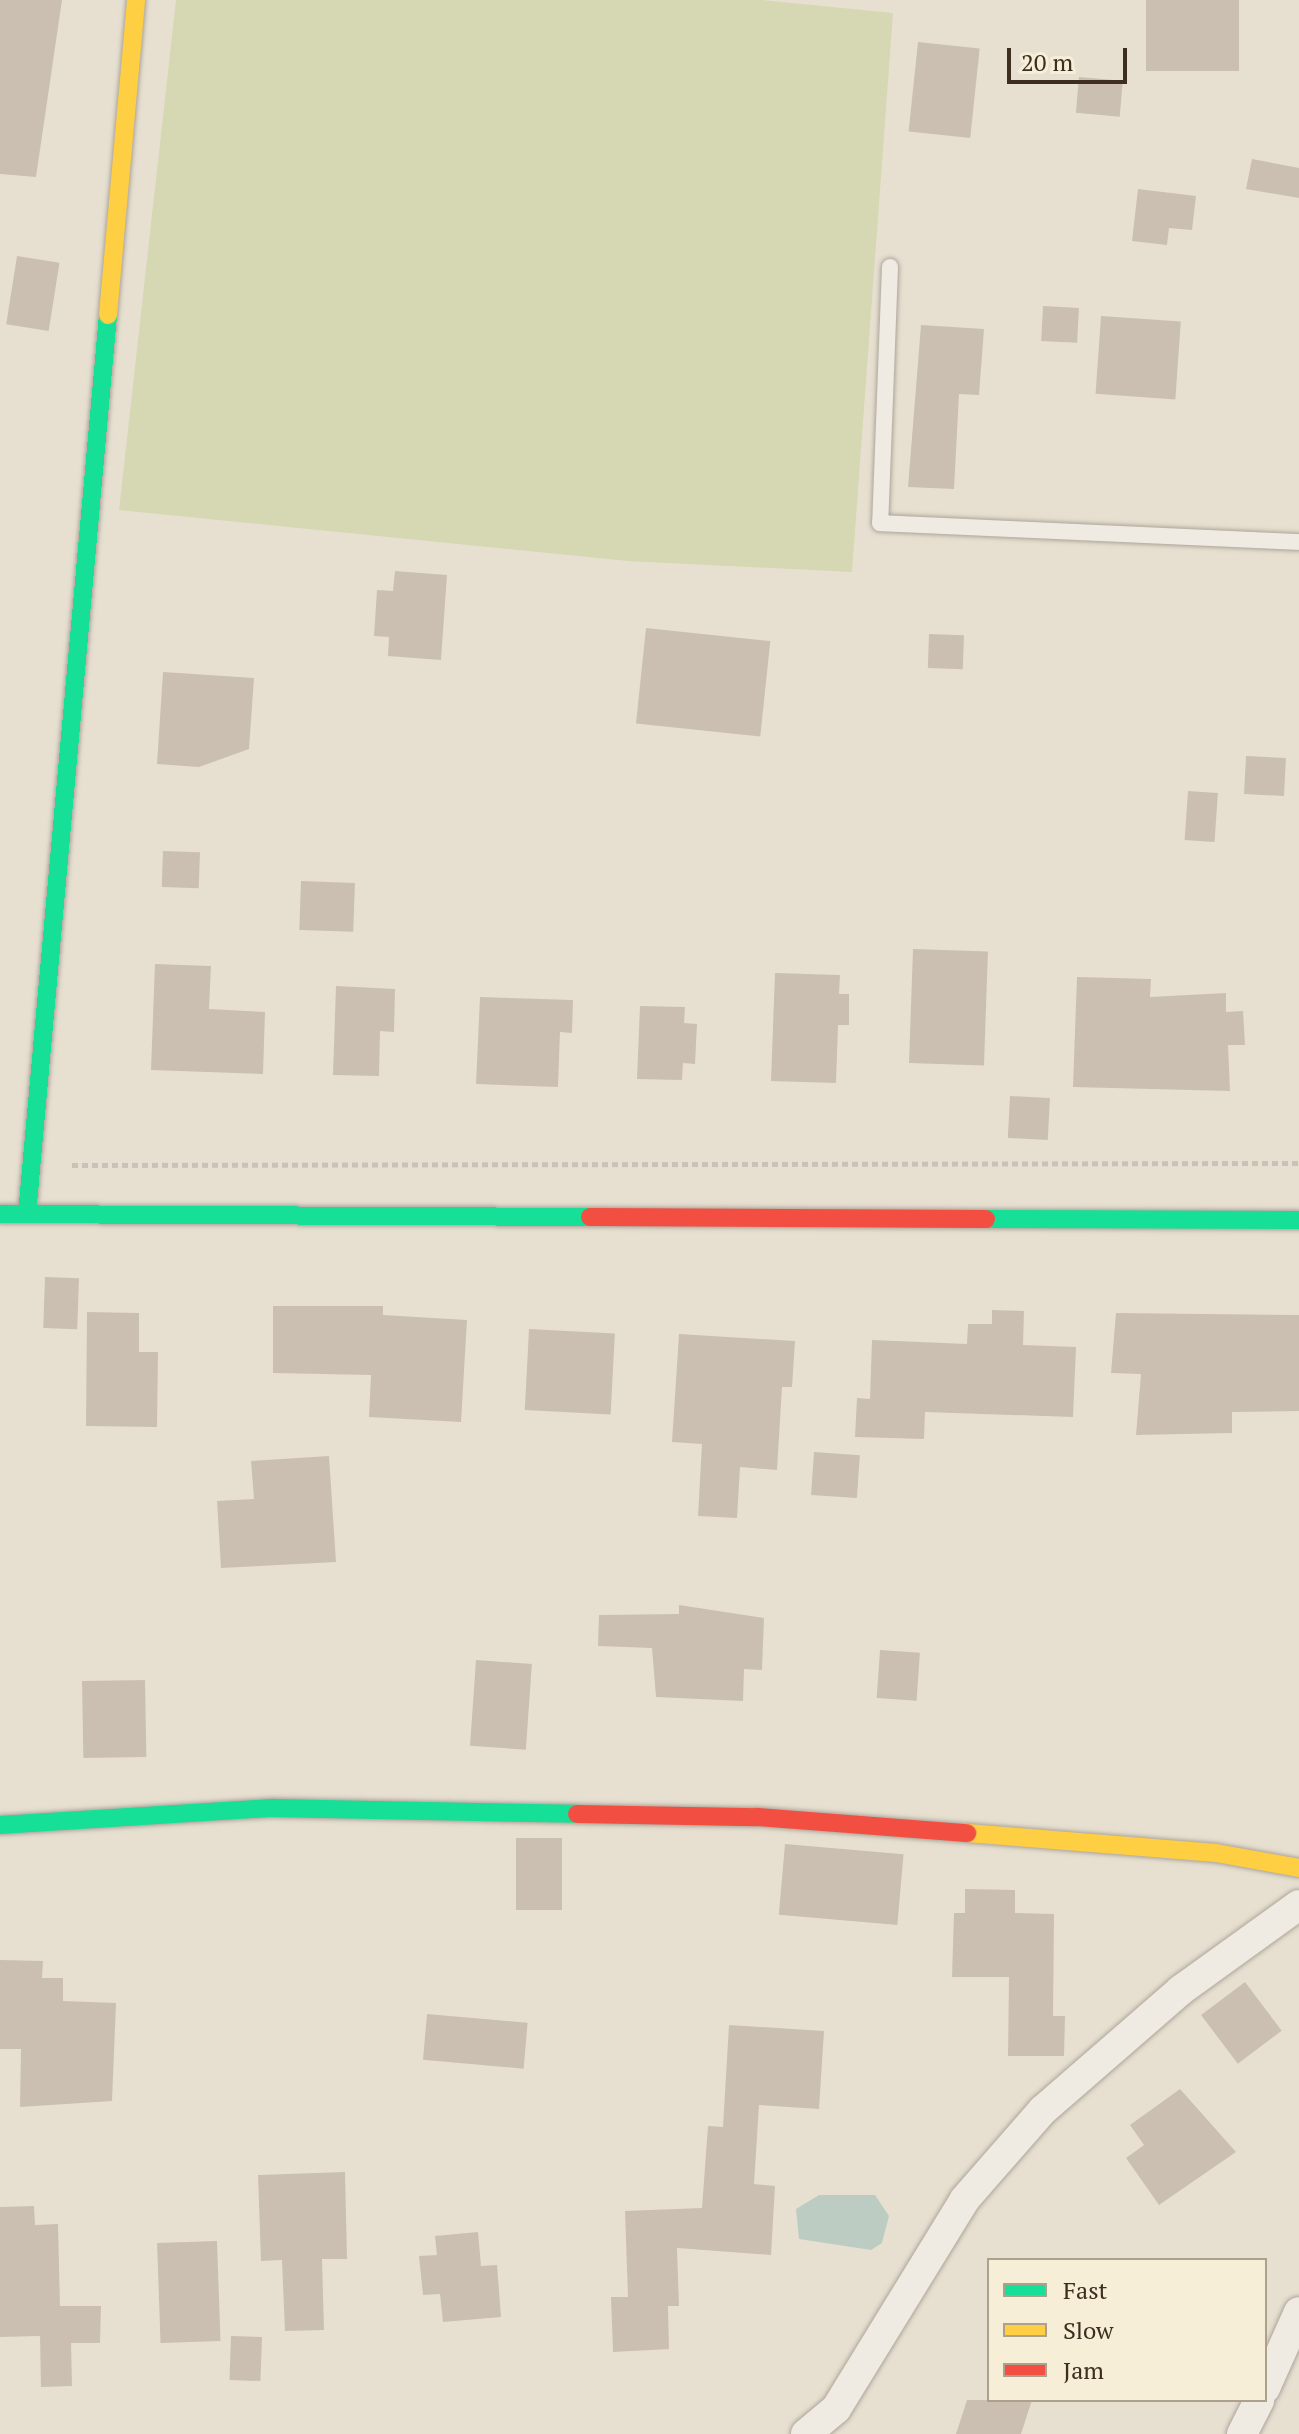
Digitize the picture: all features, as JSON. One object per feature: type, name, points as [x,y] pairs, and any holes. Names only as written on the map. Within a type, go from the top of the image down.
[{"type":"street","points":[[27,1214],[136,0]]},
{"type":"street","points":[[0,1214],[1299,1220]]},
{"type":"street","points":[[0,1825],[272,1808],[757,1817],[1216,1853],[1299,1868]]},
{"type":"street","points":[[806,2434],[836,2409],[965,2199],[1043,2110],[1181,1990],[1299,1905]]},
{"type":"street","points":[[1267,2384],[1299,2312]]},
{"type":"street","points":[[1242,2434],[1258,2402]]},
{"type":"lane","points":[[890,267],[880,523],[1299,542]]},
{"type":"path","points":[[32,1165],[1299,1163]]},
{"type":"green space","points":[[176,0],[762,0],[893,13],[852,572],[628,561],[119,510]]},
{"type":"shaded area","points":[[819,2195],[875,2195],[889,2216],[882,2243],[871,2250],[799,2239],[796,2209]]},
{"type":"building","points":[[0,0],[62,0],[36,177],[0,174]]},
{"type":"building","points":[[1146,0],[1239,0],[1239,71],[1146,71]]},
{"type":"building","points":[[918,42],[980,48],[970,138],[909,132]]},
{"type":"building","points":[[1079,77],[1123,81],[1120,117],[1076,113]]},
{"type":"building","points":[[1252,159],[1299,168],[1299,198],[1246,189]]},
{"type":"building","points":[[1138,189],[1196,196],[1192,230],[1169,228],[1167,245],[1132,241]]},
{"type":"building","points":[[17,256],[59,263],[49,331],[6,324]]},
{"type":"building","points":[[1043,306],[1079,308],[1077,343],[1041,341]]},
{"type":"building","points":[[1101,316],[1181,322],[1175,399],[1096,394]]},
{"type":"building","points":[[921,325],[984,329],[979,395],[959,394],[954,489],[908,487]]},
{"type":"building","points":[[395,571],[447,575],[441,660],[388,656],[389,637],[374,636],[377,590],[393,591]]},
{"type":"building","points":[[646,628],[770,641],[760,737],[636,723]]},
{"type":"building","points":[[929,634],[964,635],[963,669],[928,668]]},
{"type":"building","points":[[163,672],[254,678],[249,749],[199,767],[157,764]]},
{"type":"building","points":[[1246,756],[1286,758],[1284,796],[1244,794]]},
{"type":"building","points":[[1188,791],[1218,793],[1215,842],[1185,840]]},
{"type":"building","points":[[163,851],[200,852],[199,888],[162,887]]},
{"type":"building","points":[[301,881],[355,883],[353,932],[299,930]]},
{"type":"building","points":[[913,949],[988,952],[984,1066],[909,1063]]},
{"type":"building","points":[[155,964],[211,966],[209,1009],[265,1012],[263,1074],[151,1070]]},
{"type":"building","points":[[775,973],[840,975],[839,994],[849,994],[849,1025],[838,1025],[836,1083],[771,1081]]},
{"type":"building","points":[[1077,977],[1151,979],[1150,997],[1226,993],[1226,1012],[1243,1011],[1245,1045],[1228,1045],[1230,1091],[1073,1087]]},
{"type":"building","points":[[336,986],[395,989],[394,1032],[380,1031],[379,1076],[333,1075]]},
{"type":"building","points":[[480,997],[573,1000],[572,1033],[560,1032],[558,1087],[476,1084]]},
{"type":"building","points":[[640,1006],[685,1007],[684,1023],[697,1024],[695,1064],[683,1063],[682,1080],[637,1079]]},
{"type":"building","points":[[1010,1096],[1050,1098],[1048,1140],[1008,1138]]},
{"type":"building","points":[[45,1277],[79,1278],[77,1329],[43,1328]]},
{"type":"building","points":[[273,1306],[383,1306],[383,1315],[467,1320],[461,1422],[369,1417],[371,1375],[273,1373]]},
{"type":"building","points":[[992,1310],[1024,1311],[1023,1345],[1076,1347],[1073,1417],[925,1412],[924,1439],[855,1437],[857,1398],[870,1399],[872,1340],[967,1344],[968,1324],[992,1324]]},
{"type":"building","points":[[87,1312],[139,1313],[139,1352],[158,1352],[157,1427],[86,1426]]},
{"type":"building","points":[[1116,1313],[1299,1315],[1299,1411],[1232,1412],[1232,1433],[1136,1435],[1141,1374],[1111,1373]]},
{"type":"building","points":[[529,1329],[615,1334],[611,1414],[525,1410]]},
{"type":"building","points":[[679,1334],[795,1341],[792,1387],[782,1387],[777,1470],[740,1467],[737,1518],[698,1516],[702,1444],[672,1442]]},
{"type":"building","points":[[814,1452],[860,1455],[857,1498],[811,1495]]},
{"type":"building","points":[[329,1456],[336,1562],[221,1568],[217,1501],[254,1499],[251,1461]]},
{"type":"building","points":[[679,1605],[764,1618],[762,1670],[744,1669],[743,1701],[656,1697],[652,1648],[598,1646],[599,1615],[679,1614]]},
{"type":"building","points":[[880,1650],[920,1653],[917,1701],[877,1698]]},
{"type":"building","points":[[476,1660],[532,1664],[526,1750],[470,1746]]},
{"type":"building","points":[[145,1680],[146,1757],[83,1758],[82,1681]]},
{"type":"building","points":[[516,1838],[562,1838],[562,1910],[516,1910]]},
{"type":"building","points":[[785,1844],[904,1854],[897,1925],[779,1915]]},
{"type":"building","points":[[965,1889],[1015,1890],[1015,1913],[1054,1914],[1053,2016],[1065,2016],[1064,2056],[1008,2056],[1009,1977],[952,1977],[954,1913],[965,1913]]},
{"type":"building","points":[[0,1960],[43,1961],[42,1978],[63,1978],[63,2001],[116,2003],[112,2101],[20,2107],[21,2049],[0,2049]]},
{"type":"building","points":[[1245,1982],[1282,2031],[1238,2064],[1201,2015]]},
{"type":"building","points":[[427,2014],[528,2023],[524,2069],[423,2060]]},
{"type":"building","points":[[729,2025],[824,2031],[819,2109],[759,2105],[754,2184],[775,2186],[771,2255],[677,2248],[679,2306],[668,2306],[669,2349],[613,2352],[611,2297],[628,2297],[625,2211],[702,2208],[708,2126],[723,2127]]},
{"type":"building","points":[[1180,2089],[1236,2152],[1159,2205],[1126,2158],[1144,2145],[1130,2125]]},
{"type":"building","points":[[345,2172],[347,2259],[322,2259],[324,2330],[285,2331],[282,2260],[261,2261],[258,2175]]},
{"type":"building","points":[[34,2206],[35,2225],[58,2224],[60,2306],[101,2306],[100,2343],[71,2343],[72,2386],[41,2387],[40,2336],[0,2337],[0,2207]]},
{"type":"building","points":[[478,2232],[481,2266],[497,2265],[501,2317],[443,2322],[440,2294],[423,2295],[419,2256],[437,2255],[435,2236]]},
{"type":"building","points":[[217,2241],[220,2341],[161,2343],[157,2243]]},
{"type":"building","points":[[231,2336],[262,2337],[260,2381],[229,2380]]},
{"type":"building","points":[[967,2400],[1031,2402],[1021,2434],[956,2434]]},
{"type":"traffic: fast","points":[[27,1214],[108,315]]},
{"type":"traffic: fast","points":[[0,1214],[590,1217]]},
{"type":"traffic: fast","points":[[986,1219],[1299,1220]]},
{"type":"traffic: fast","points":[[0,1825],[272,1808],[577,1814]]},
{"type":"traffic: slow","points":[[108,315],[136,0]]},
{"type":"traffic: slow","points":[[967,1833],[1216,1853],[1299,1868]]},
{"type":"traffic: jam","points":[[590,1217],[986,1219]]},
{"type":"traffic: jam","points":[[577,1814],[757,1817],[967,1833]]}]
